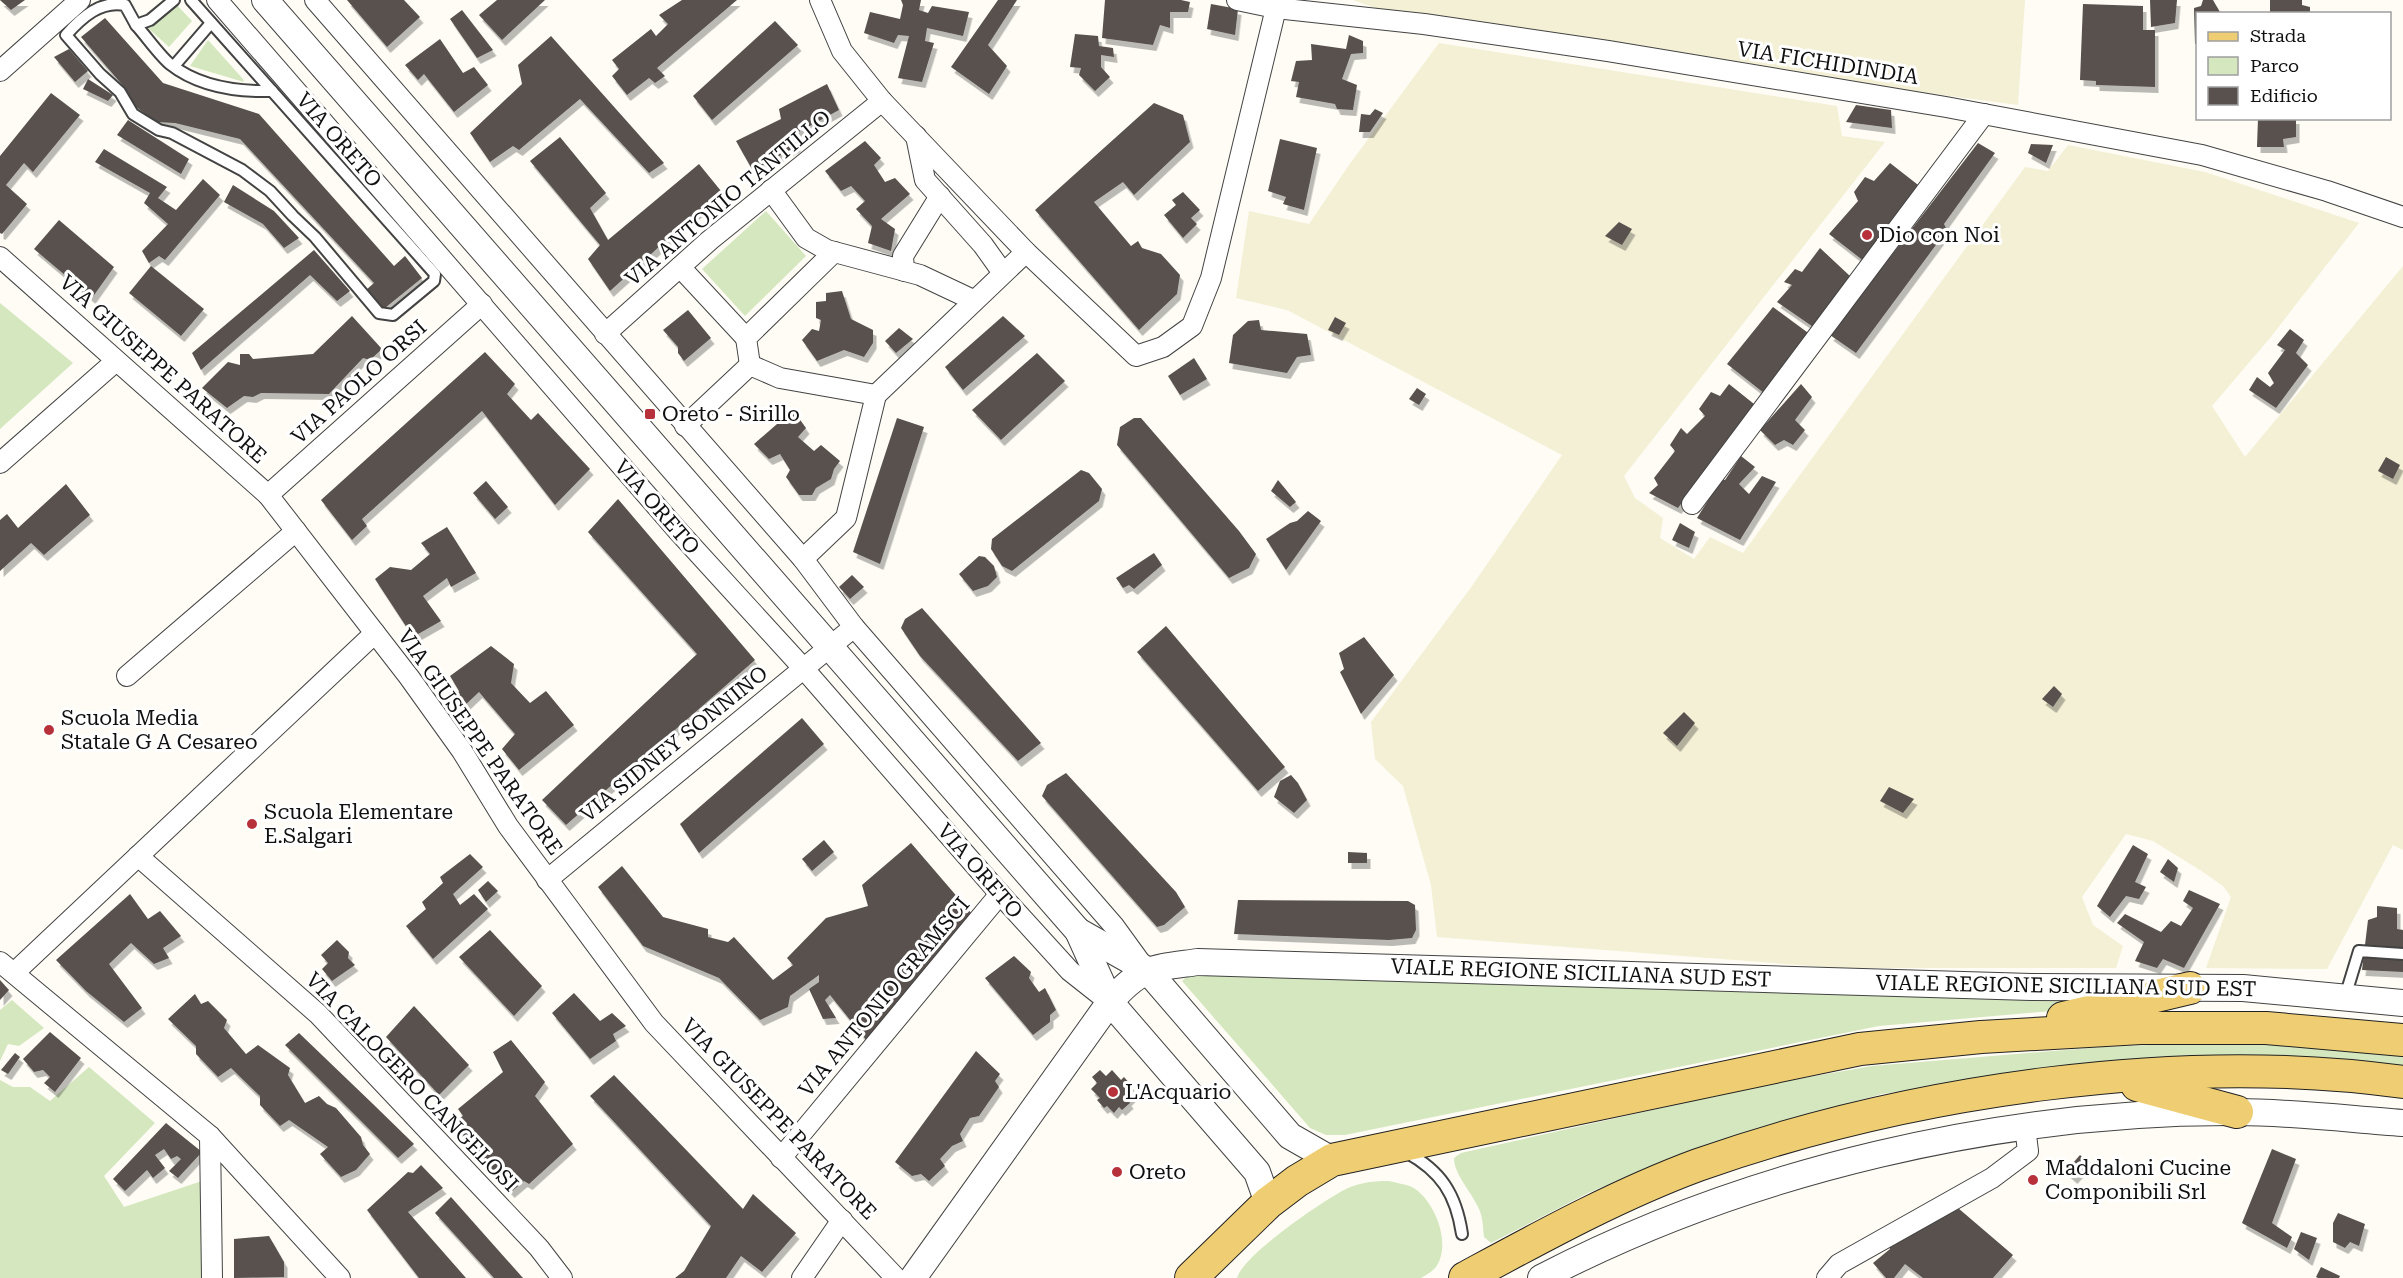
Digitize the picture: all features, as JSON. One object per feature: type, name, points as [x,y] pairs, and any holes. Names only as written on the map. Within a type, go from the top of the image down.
[{"type":"main road","points":[[1981,1037],[2190,987]]},
{"type":"main road","name":"VIALE REGIONE SICILIANA SUD EST","points":[[1191,1278],[1268,1203],[1297,1181],[1332,1160],[1860,1049],[1981,1037],[2141,1028],[2266,1028],[2403,1040]]},
{"type":"main road","points":[[1465,1278],[1596,1208],[1697,1166],[1784,1138],[1886,1112],[1991,1092],[2110,1077],[2193,1072],[2265,1072],[2374,1078],[2403,1082]]},
{"type":"main road","points":[[2110,1077],[2237,1112]]},
{"type":"street","points":[[0,71],[80,0]]},
{"type":"street","name":"VIA ORETO","points":[[217,0],[678,531],[804,669],[1000,894],[1070,971],[1110,1002]]},
{"type":"street","name":"VIA ORETO","points":[[266,0],[1078,931]]},
{"type":"street","points":[[315,0],[803,559],[854,627],[1114,926],[1147,970],[1290,1136],[1332,1160]]},
{"type":"street","name":"VIA FICHIDINDIA","points":[[1237,0],[1276,8],[1424,24],[1608,51],[1984,114],[2202,155],[2327,191],[2403,218]]},
{"type":"street","points":[[827,3],[842,51],[882,100],[1026,252],[1136,356],[1163,347],[1192,326],[1211,278],[1276,8]]},
{"type":"street","name":"VIA ANTONIO TANTILLO","points":[[605,334],[710,240],[882,100]]},
{"type":"street","points":[[1692,504],[1984,114]]},
{"type":"street","points":[[916,136],[926,180],[983,245],[1003,273]]},
{"type":"street","points":[[771,190],[806,238],[834,252],[920,275],[974,300]]},
{"type":"street","points":[[904,271],[903,256],[940,196]]},
{"type":"street","points":[[746,338],[834,252]]},
{"type":"street","points":[[803,559],[846,518],[876,395],[1026,252]]},
{"type":"street","name":"VIA GIUSEPPE PARATORE","points":[[0,257],[267,495],[375,633],[455,742],[508,826],[654,1023],[897,1278]]},
{"type":"street","points":[[680,267],[746,338],[750,365]]},
{"type":"street","name":"VIA PAOLO ORSI","points":[[267,495],[482,304]]},
{"type":"street","points":[[0,463],[116,361]]},
{"type":"street","points":[[685,426],[750,365]]},
{"type":"street","points":[[750,365],[780,378],[876,395]]},
{"type":"street","points":[[127,676],[296,531]]},
{"type":"street","name":"VIA SIDNEY SONNINO","points":[[547,880],[854,627]]},
{"type":"street","points":[[340,1278],[210,1136],[7,968],[138,856],[375,633]]},
{"type":"street","name":"VIA CALOGERO CANGELOSI","points":[[138,856],[318,1014],[531,1239],[562,1278]]},
{"type":"street","name":"VIA ANTONIO GRAMSCI","points":[[781,1158],[1000,894]]},
{"type":"street","points":[[1078,931],[1147,970]]},
{"type":"street","points":[[1078,931],[1110,1002],[1257,1172],[1268,1203]]},
{"type":"street","name":"VIALE REGIONE SICILIANA SUD EST","points":[[913,1278],[1038,1111],[1110,1002],[1126,983],[1147,970],[1198,962],[2031,987],[2242,988],[2403,1003]]},
{"type":"street","points":[[1541,1278],[1611,1243],[1710,1204],[1798,1175],[1911,1148],[2025,1127],[2133,1116],[2237,1112],[2403,1123]]},
{"type":"street","points":[[1827,1278],[1839,1264],[1992,1178],[2028,1151],[2025,1127]]},
{"type":"street","points":[[210,1136],[212,1278]]},
{"type":"street","points":[[801,1278],[842,1220]]},
{"type":"lane","points":[[136,26],[150,20],[174,0]]},
{"type":"lane","points":[[191,0],[435,274],[435,281],[424,292],[393,315],[379,313],[315,237],[256,179],[172,133],[159,130],[133,114],[120,92],[100,74],[66,34],[90,12],[102,4],[114,1],[125,5],[136,26],[169,63],[199,81],[247,92],[272,91]]},
{"type":"lane","points":[[174,66],[211,23]]},
{"type":"lane","points":[[2345,997],[2359,951],[2403,954]]},
{"type":"lane","points":[[1398,1147],[1416,1157],[1441,1178],[1454,1199],[1462,1234]]},
{"type":"shaded area","points":[[1353,0],[2025,0],[2018,105],[1722,66],[1387,12]]},
{"type":"shaded area","points":[[1439,43],[1837,106],[1842,136],[1885,142],[1624,476],[1635,498],[1663,518],[1660,538],[1694,559],[1710,537],[1743,553],[2025,167],[2048,171],[2068,145],[2205,172],[2359,223],[2270,338],[2212,406],[2245,457],[2403,266],[2403,850],[2393,845],[2327,969],[2206,968],[2231,897],[2223,886],[2153,841],[2126,834],[2082,897],[2093,925],[2123,946],[2116,968],[1837,968],[1437,937],[1431,885],[1403,786],[1375,759],[1371,722],[1472,586],[1562,455],[1287,310],[1236,298],[1249,211],[1309,224],[1349,165]]},
{"type":"green space","points":[[174,2],[192,21],[169,47],[148,28]]},
{"type":"green space","points":[[208,40],[243,79],[244,82],[190,66]]},
{"type":"green space","points":[[766,211],[806,256],[745,316],[702,269]]},
{"type":"green space","points":[[0,303],[73,363],[0,429]]},
{"type":"green space","points":[[1192,972],[2074,1000],[2075,1009],[1879,1026],[1345,1135],[1326,1135],[1310,1128],[1182,981]]},
{"type":"green space","points":[[12,1000],[44,1028],[19,1046],[8,1044],[0,1061],[0,1010]]},
{"type":"green space","points":[[2267,1040],[2403,1052],[2403,1072],[2001,1078],[1882,1094],[1778,1122],[1690,1150],[1588,1193],[1491,1243],[1484,1237],[1480,1212],[1457,1171],[1454,1158],[1461,1153],[1764,1085],[1872,1066],[2102,1047]]},
{"type":"green space","points":[[89,1067],[155,1123],[104,1176],[124,1207],[202,1181],[201,1278],[0,1278],[0,1080],[13,1087],[30,1087],[50,1101]]},
{"type":"green space","points":[[1389,1181],[1412,1187],[1420,1193],[1428,1202],[1439,1223],[1442,1235],[1441,1257],[1436,1267],[1421,1278],[1237,1278],[1243,1268],[1269,1242],[1322,1203],[1353,1186],[1368,1182]]},
{"type":"building","points":[[0,0],[25,0],[11,10]]},
{"type":"building","points":[[347,0],[404,0],[420,17],[387,47]]},
{"type":"building","points":[[497,0],[545,0],[502,40],[479,15]]},
{"type":"building","points":[[682,0],[737,0],[657,68],[665,76],[655,83],[649,78],[627,95],[612,76],[619,69],[612,60],[651,29],[656,36],[668,24],[659,15]]},
{"type":"building","points":[[901,0],[921,0],[919,10],[928,13],[932,6],[969,12],[963,36],[927,28],[925,41],[934,43],[922,82],[898,78],[909,36],[898,35],[894,43],[864,33],[870,12],[900,19],[903,5]]},
{"type":"building","points":[[998,0],[1017,0],[988,45],[1007,66],[989,94],[951,67]]},
{"type":"building","points":[[1105,0],[1190,2],[1188,12],[1170,12],[1170,28],[1160,25],[1153,45],[1102,38]]},
{"type":"building","points":[[2150,0],[2177,0],[2175,23],[2151,27]]},
{"type":"building","points":[[2203,0],[2213,0],[2220,12],[2196,12],[2195,44],[2194,8],[2201,6]]},
{"type":"building","points":[[2270,0],[2302,0],[2302,5],[2310,7],[2310,12],[2270,12]]},
{"type":"building","points":[[1211,4],[1238,9],[1235,35],[1207,29]]},
{"type":"building","points":[[2083,4],[2143,6],[2143,30],[2155,30],[2155,87],[2096,85],[2096,81],[2080,80]]},
{"type":"building","points":[[462,10],[493,50],[477,58],[450,19]]},
{"type":"building","points":[[105,18],[163,83],[259,114],[394,266],[405,256],[422,278],[380,312],[366,290],[374,283],[240,139],[175,123],[156,122],[135,106],[125,88],[81,37]]},
{"type":"building","points":[[775,21],[798,45],[712,120],[693,96]]},
{"type":"building","points":[[1075,34],[1098,36],[1099,46],[1113,48],[1114,57],[1101,55],[1101,67],[1110,77],[1095,91],[1079,75],[1081,68],[1070,67]]},
{"type":"building","points":[[1349,35],[1363,41],[1363,53],[1351,54],[1342,79],[1357,85],[1353,110],[1337,109],[1335,104],[1296,97],[1299,82],[1291,81],[1296,61],[1312,60],[1311,44],[1346,49]]},
{"type":"building","points":[[551,36],[664,163],[649,173],[580,99],[519,150],[513,146],[490,162],[470,133],[522,84],[518,65]]},
{"type":"building","points":[[440,39],[463,73],[474,67],[488,85],[454,112],[424,74],[418,80],[405,65]]},
{"type":"building","points":[[69,49],[88,71],[75,82],[54,57]]},
{"type":"building","points":[[88,79],[113,95],[108,101],[83,89]]},
{"type":"building","points":[[827,84],[839,110],[795,134],[797,146],[753,171],[736,141],[781,119],[779,109]]},
{"type":"building","points":[[51,93],[80,115],[33,172],[24,163],[6,185],[27,204],[2,234],[0,233],[0,156]]},
{"type":"building","points":[[1154,103],[1183,115],[1190,142],[1134,195],[1123,182],[1094,202],[1131,246],[1138,241],[1142,248],[1161,254],[1180,275],[1177,294],[1139,330],[1035,210]]},
{"type":"building","points":[[1856,105],[1891,110],[1892,128],[1846,122]]},
{"type":"building","points":[[1375,109],[1383,113],[1370,132],[1359,132],[1361,114],[1370,115]]},
{"type":"building","points":[[128,120],[189,159],[181,174],[117,135]]},
{"type":"building","points":[[2258,120],[2296,120],[2296,137],[2283,139],[2284,147],[2257,147]]},
{"type":"building","points":[[560,137],[606,193],[590,208],[608,240],[699,164],[721,191],[610,291],[588,259],[600,245],[530,161]]},
{"type":"building","points":[[1280,139],[1317,148],[1304,210],[1283,204],[1286,197],[1268,191]]},
{"type":"building","points":[[865,141],[881,158],[874,165],[885,182],[895,178],[910,194],[881,219],[895,229],[891,251],[868,243],[872,226],[856,209],[865,201],[851,186],[841,191],[825,171]]},
{"type":"building","points":[[1978,143],[1995,153],[1944,224],[1947,230],[1856,353],[1830,335]]},
{"type":"building","points":[[2031,144],[2053,145],[2046,163],[2028,153]]},
{"type":"building","points":[[104,149],[167,187],[158,198],[176,210],[203,179],[220,195],[165,260],[159,256],[149,263],[142,251],[168,224],[144,203],[150,193],[95,162]]},
{"type":"building","points":[[1890,163],[1922,188],[1865,262],[1829,234],[1858,201],[1854,192],[1865,177],[1874,181]]},
{"type":"building","points":[[233,185],[274,211],[299,238],[284,248],[263,224],[224,202]]},
{"type":"building","points":[[1183,192],[1200,210],[1191,218],[1197,224],[1183,238],[1164,215],[1176,205],[1172,200]]},
{"type":"building","points":[[59,220],[114,267],[92,298],[34,249]]},
{"type":"building","points":[[1619,222],[1632,229],[1622,245],[1605,236]]},
{"type":"building","points":[[1820,248],[1851,277],[1819,331],[1777,302],[1792,285],[1784,282],[1795,269],[1802,272]]},
{"type":"building","points":[[314,250],[350,291],[337,301],[310,275],[201,370],[192,353]]},
{"type":"building","points":[[151,266],[204,309],[181,336],[129,293]]},
{"type":"building","points":[[842,291],[851,319],[873,330],[873,343],[864,357],[844,350],[817,361],[802,340],[812,329],[819,331],[821,320],[816,318],[816,302],[826,301],[826,293]]},
{"type":"building","points":[[1773,307],[1815,338],[1769,397],[1727,364]]},
{"type":"building","points":[[688,310],[711,338],[684,361],[678,353],[678,347],[663,330]]},
{"type":"building","points":[[352,316],[382,349],[370,360],[363,358],[329,394],[261,393],[253,397],[244,396],[227,408],[202,388],[228,362],[240,365],[240,354],[249,354],[253,359],[313,354]]},
{"type":"building","points":[[1003,316],[1025,336],[963,390],[945,367]]},
{"type":"building","points":[[1335,317],[1346,323],[1339,335],[1328,330]]},
{"type":"building","points":[[1259,320],[1261,330],[1307,334],[1311,355],[1297,357],[1287,373],[1229,363],[1233,335],[1248,321]]},
{"type":"building","points":[[899,328],[913,339],[896,353],[885,341]]},
{"type":"building","points":[[2290,329],[2304,340],[2296,353],[2308,365],[2276,408],[2249,390],[2257,377],[2270,387],[2274,383],[2268,373],[2285,350],[2277,345]]},
{"type":"building","points":[[485,352],[515,384],[507,394],[531,420],[538,413],[590,469],[555,505],[482,411],[362,519],[367,526],[352,540],[321,500]]},
{"type":"building","points":[[1037,353],[1065,381],[1001,440],[972,410]]},
{"type":"building","points":[[1194,358],[1207,379],[1180,395],[1168,376]]},
{"type":"building","points":[[1729,384],[1754,404],[1678,508],[1649,493],[1658,485],[1654,478],[1675,451],[1670,445],[1681,428],[1687,434],[1705,416],[1699,409],[1711,392],[1720,396]]},
{"type":"building","points":[[1801,384],[1812,397],[1795,420],[1805,430],[1793,445],[1784,440],[1775,445],[1760,430]]},
{"type":"building","points":[[1417,388],[1426,394],[1419,405],[1409,399]]},
{"type":"building","points":[[793,410],[806,428],[798,437],[814,451],[821,445],[840,461],[831,479],[816,488],[812,495],[799,495],[786,477],[790,470],[780,454],[769,459],[754,444]]},
{"type":"building","points":[[897,418],[924,427],[880,564],[853,552]]},
{"type":"building","points":[[1134,418],[1141,418],[1239,531],[1256,554],[1249,568],[1229,578],[1117,445],[1120,427]]},
{"type":"building","points":[[1741,456],[1755,467],[1739,484],[1749,494],[1762,476],[1776,482],[1740,540],[1697,518],[1719,478],[1725,480]]},
{"type":"building","points":[[2386,457],[2400,465],[2393,479],[2378,471]]},
{"type":"building","points":[[1081,470],[1089,473],[1102,489],[1099,501],[1012,571],[1002,566],[991,549],[992,539]]},
{"type":"building","points":[[1278,480],[1296,502],[1290,507],[1271,491]]},
{"type":"building","points":[[486,481],[508,507],[495,519],[473,493]]},
{"type":"building","points":[[66,484],[90,515],[44,555],[31,543],[0,571],[0,520],[7,514],[18,528]]},
{"type":"building","points":[[618,499],[755,660],[566,825],[542,800],[697,654],[588,532]]},
{"type":"building","points":[[1308,511],[1321,521],[1286,570],[1266,539],[1297,521]]},
{"type":"building","points":[[1680,523],[1695,532],[1689,548],[1672,540]]},
{"type":"building","points":[[447,527],[476,573],[451,587],[447,578],[423,596],[441,621],[413,637],[375,579],[390,567],[411,570],[430,554],[421,543]]},
{"type":"building","points":[[1154,553],[1162,565],[1134,589],[1129,585],[1123,588],[1116,578]]},
{"type":"building","points":[[979,556],[985,557],[994,566],[997,577],[988,586],[973,591],[959,574]]},
{"type":"building","points":[[852,575],[864,587],[850,599],[839,587]]},
{"type":"building","points":[[922,608],[1041,743],[1018,761],[920,656],[901,628],[905,619]]},
{"type":"building","points":[[1166,626],[1285,767],[1258,791],[1137,652]]},
{"type":"building","points":[[1364,637],[1394,675],[1361,714],[1340,672],[1344,669],[1339,653]]},
{"type":"building","points":[[491,646],[514,664],[511,683],[530,703],[546,691],[574,725],[519,770],[502,749],[515,734],[479,692],[461,709],[453,703],[459,691],[450,676]]},
{"type":"building","points":[[2054,686],[2062,694],[2053,707],[2042,699]]},
{"type":"building","points":[[1684,712],[1695,723],[1677,746],[1663,733]]},
{"type":"building","points":[[802,718],[824,744],[699,853],[680,824]]},
{"type":"building","points":[[1066,773],[1176,892],[1185,907],[1164,925],[1157,927],[1042,796],[1047,785]]},
{"type":"building","points":[[1291,775],[1307,800],[1294,813],[1274,797],[1280,781]]},
{"type":"building","points":[[1889,787],[1914,799],[1903,813],[1880,801]]},
{"type":"building","points":[[824,840],[834,852],[812,871],[802,859]]},
{"type":"building","points":[[911,843],[972,914],[867,1041],[830,995],[825,1000],[836,1018],[823,1019],[809,989],[819,982],[819,975],[790,996],[788,1007],[760,1020],[719,978],[643,946],[598,887],[622,866],[663,917],[708,929],[708,937],[728,942],[734,937],[773,980],[793,965],[787,958],[826,918],[868,906],[862,885]]},
{"type":"building","points":[[2133,845],[2148,854],[2135,882],[2146,887],[2139,899],[2126,896],[2110,917],[2097,906]]},
{"type":"building","points":[[1348,852],[1367,853],[1367,863],[1348,863]]},
{"type":"building","points":[[470,854],[483,867],[453,894],[460,905],[474,894],[488,909],[433,959],[406,926],[426,909],[422,902],[443,883],[440,877]]},
{"type":"building","points":[[2168,859],[2178,868],[2174,882],[2160,872]]},
{"type":"building","points":[[488,881],[498,891],[486,902],[478,890]]},
{"type":"building","points":[[2189,890],[2220,904],[2184,968],[2163,959],[2157,968],[2135,961],[2144,942],[2117,923],[2125,914],[2161,932],[2171,921],[2181,926],[2193,908],[2183,901]]},
{"type":"building","points":[[130,894],[148,919],[160,911],[181,936],[163,948],[169,958],[154,964],[131,943],[109,964],[142,1008],[124,1022],[86,991],[56,960]]},
{"type":"building","points":[[1238,900],[1408,901],[1415,905],[1416,930],[1412,938],[1389,940],[1234,934]]},
{"type":"building","points":[[2377,906],[2397,908],[2397,929],[2403,930],[2403,972],[2362,970],[2368,920],[2377,917]]},
{"type":"building","points":[[490,930],[542,986],[514,1016],[459,957]]},
{"type":"building","points":[[337,940],[349,952],[348,958],[355,965],[332,981],[322,969],[328,963],[321,955]]},
{"type":"building","points":[[1014,956],[1031,972],[1029,978],[1039,992],[1045,988],[1056,1010],[1050,1015],[1050,1022],[1033,1035],[985,978]]},
{"type":"building","points":[[0,980],[9,990],[0,1000]]},
{"type":"building","points":[[574,993],[600,1021],[612,1013],[626,1026],[613,1034],[616,1041],[590,1059],[552,1013]]},
{"type":"building","points":[[195,994],[201,1004],[208,1001],[227,1020],[224,1028],[246,1054],[258,1045],[290,1068],[288,1075],[305,1103],[319,1096],[327,1104],[336,1108],[361,1137],[363,1145],[370,1154],[356,1170],[341,1177],[320,1154],[328,1147],[289,1120],[280,1126],[260,1105],[260,1096],[231,1068],[218,1077],[196,1054],[196,1046],[168,1019]]},
{"type":"building","points":[[414,1006],[469,1065],[439,1095],[386,1037]]},
{"type":"building","points":[[50,1032],[81,1058],[55,1092],[44,1083],[50,1077],[43,1070],[34,1072],[23,1059]]},
{"type":"building","points":[[299,1033],[414,1144],[398,1158],[285,1045]]},
{"type":"building","points":[[511,1040],[545,1082],[535,1096],[573,1144],[529,1184],[524,1181],[511,1192],[452,1122],[463,1116],[458,1109],[503,1072],[493,1052]]},
{"type":"building","points":[[976,1051],[1000,1074],[995,1081],[999,1087],[979,1116],[970,1118],[960,1134],[963,1141],[952,1146],[940,1159],[945,1166],[929,1181],[921,1174],[912,1176],[895,1162]]},
{"type":"building","points":[[15,1053],[20,1057],[8,1074],[1,1070]]},
{"type":"building","name":"L'Acquario","points":[[1100,1070],[1106,1076],[1112,1070],[1121,1080],[1124,1077],[1131,1085],[1128,1088],[1134,1094],[1128,1100],[1130,1103],[1122,1110],[1119,1107],[1114,1113],[1107,1106],[1104,1108],[1097,1100],[1100,1098],[1091,1089],[1097,1083],[1092,1077]]},
{"type":"building","points":[[614,1075],[743,1209],[753,1194],[796,1233],[762,1272],[741,1256],[726,1278],[675,1278],[684,1271],[711,1226],[590,1096]]},
{"type":"building","points":[[166,1123],[202,1152],[178,1178],[169,1171],[181,1159],[177,1156],[171,1159],[164,1149],[155,1155],[165,1168],[153,1178],[147,1170],[125,1191],[113,1179]]},
{"type":"building","points":[[2272,1149],[2296,1159],[2272,1223],[2292,1237],[2287,1248],[2242,1223]]},
{"type":"building","points":[[2080,1155],[2088,1162],[2074,1178],[2066,1171]]},
{"type":"building","points":[[421,1165],[443,1188],[408,1212],[466,1278],[419,1278],[367,1210],[408,1172],[413,1173]]},
{"type":"building","points":[[451,1197],[523,1278],[494,1278],[435,1213]]},
{"type":"building","points":[[1958,1208],[2013,1255],[1993,1278],[1923,1278],[1905,1264],[1894,1278],[1886,1278],[1873,1263],[1890,1249],[1887,1243]]},
{"type":"building","points":[[2338,1213],[2365,1224],[2359,1246],[2350,1242],[2345,1248],[2333,1242],[2333,1223]]},
{"type":"building","points":[[2301,1232],[2317,1238],[2309,1260],[2294,1249]]},
{"type":"building","points":[[269,1236],[284,1262],[284,1277],[234,1278],[234,1239]]},
{"type":"building","points":[[2321,1267],[2340,1276],[2339,1278],[2316,1277]]},
{"type":"place","name":"Dio con Noi","points":[[1867,235]]},
{"type":"place","name":"Oreto - Sirillo","points":[[650,414]]},
{"type":"place","name":"Scuola Media Statale G A Cesareo","points":[[49,730]]},
{"type":"place","name":"Scuola Elementare E.Salgari","points":[[252,824]]},
{"type":"place","name":"L'Acquario","points":[[1113,1092]]},
{"type":"place","name":"Oreto","points":[[1117,1172]]},
{"type":"place","name":"Maddaloni Cucine Componibili Srl","points":[[2033,1180]]}]
